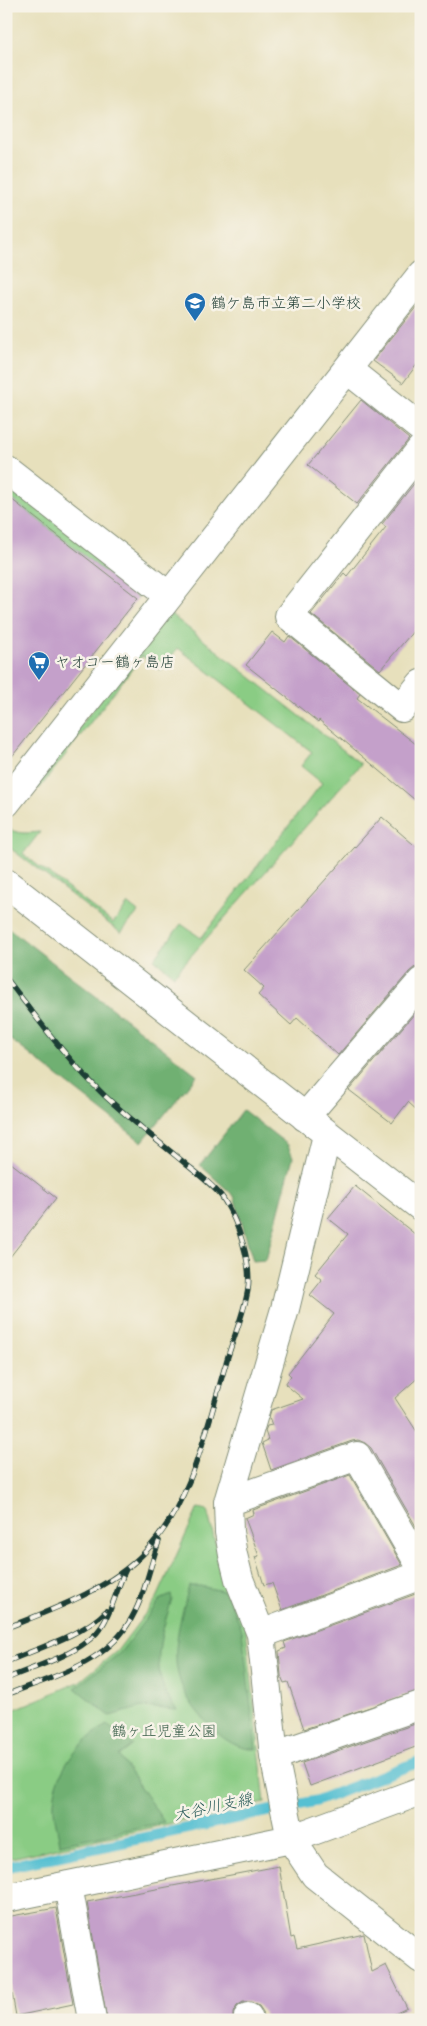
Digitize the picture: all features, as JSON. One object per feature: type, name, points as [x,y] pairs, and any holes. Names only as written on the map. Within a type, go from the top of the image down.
[{"type":"street","points":[[6,803],[421,275]]},
{"type":"street","points":[[348,370],[421,428]]},
{"type":"street","points":[[421,449],[288,616],[402,708],[421,684]]},
{"type":"street","points":[[6,469],[169,596]]},
{"type":"street","points":[[6,883],[421,1207]]},
{"type":"street","points":[[305,1117],[421,982]]},
{"type":"street","points":[[327,1135],[285,1309],[228,1502],[228,1532],[239,1579],[262,1634],[274,1756],[291,1839],[315,1875],[421,1959]]},
{"type":"street","points":[[228,1502],[357,1456],[421,1567]]},
{"type":"street","points":[[262,1634],[421,1575]]},
{"type":"street","points":[[274,1756],[421,1705]]},
{"type":"street","points":[[6,1898],[291,1839],[421,1791]]},
{"type":"street","points":[[68,1885],[92,2020]]},
{"type":"green space","points":[[6,483],[139,586],[138,598],[6,495]]},
{"type":"green space","points":[[169,613],[361,764],[174,975],[154,959],[181,924],[201,938],[322,783],[301,766],[312,752],[178,648],[161,670],[142,656],[39,789],[33,785]]},
{"type":"green space","points":[[6,827],[18,832],[40,832],[23,854],[113,923],[128,904],[138,912],[121,933],[6,845]]},
{"type":"green space","points":[[6,926],[197,1075],[142,1142],[6,1036]]},
{"type":"green space","points":[[243,1110],[288,1145],[293,1157],[266,1260],[253,1261],[234,1196],[200,1165]]},
{"type":"green space","name":"鶴ヶ丘児童公園","points":[[198,1508],[207,1510],[222,1569],[246,1629],[265,1803],[6,1859],[6,1713],[79,1682],[117,1651],[157,1598]]},
{"type":"green space","points":[[189,1586],[200,1586],[227,1592],[242,1630],[256,1749],[238,1746],[222,1736],[196,1710],[185,1694],[176,1662],[176,1645]]},
{"type":"green space","points":[[171,1595],[172,1600],[160,1643],[159,1670],[162,1684],[177,1710],[142,1707],[110,1716],[75,1688],[120,1653],[160,1600]]},
{"type":"green space","points":[[107,1725],[133,1745],[119,1756],[164,1822],[60,1844],[54,1807],[59,1778],[71,1757],[79,1748]]},
{"type":"building","points":[[421,301],[421,359],[403,383],[373,361]]},
{"type":"building","points":[[361,400],[409,439],[357,504],[308,465]]},
{"type":"building","points":[[421,475],[421,622],[380,670],[311,614],[344,573],[347,576],[386,527],[382,524]]},
{"type":"building","name":"ヤオコー鶴ヶ島店","points":[[6,495],[138,598],[6,764]]},
{"type":"building","points":[[272,632],[285,642],[289,636],[360,694],[357,698],[421,748],[421,805],[319,720],[318,722],[246,665]]},
{"type":"building","points":[[382,817],[421,851],[421,967],[415,967],[409,972],[338,1055],[297,1018],[291,1025],[258,995],[264,988],[244,970]]},
{"type":"building","points":[[421,1006],[421,1114],[408,1102],[392,1123],[349,1090]]},
{"type":"building","points":[[6,1159],[56,1198],[6,1262]]},
{"type":"building","points":[[355,1186],[421,1239],[421,1375],[395,1398],[421,1438],[421,1535],[371,1448],[365,1443],[358,1440],[352,1441],[271,1470],[262,1443],[268,1440],[265,1431],[267,1426],[272,1425],[269,1417],[271,1410],[303,1399],[285,1384],[291,1376],[288,1373],[334,1314],[310,1295],[322,1280],[315,1274],[348,1234],[328,1218]]},
{"type":"building","points":[[350,1475],[402,1565],[282,1610],[272,1583],[264,1585],[255,1557],[259,1556],[245,1518],[254,1514],[253,1510]]},
{"type":"building","points":[[421,1592],[421,1690],[304,1729],[288,1682],[284,1683],[281,1676],[279,1651],[286,1648],[284,1642]]},
{"type":"building","points":[[421,1722],[421,1745],[310,1786],[302,1763]]},
{"type":"building","points":[[279,1866],[291,1938],[294,1937],[297,1949],[364,1934],[372,1972],[386,1965],[407,2008],[382,2020],[264,2020],[263,2012],[259,2006],[251,2002],[243,2002],[237,2006],[233,2013],[233,2020],[107,2020],[87,1902]]},
{"type":"building","points":[[56,1908],[73,2004],[16,2016],[6,1959],[6,1917]]},
{"type":"waterway","name":"大谷川支線","points":[[6,1867],[316,1801],[421,1761]]},
{"type":"railway","points":[[6,978],[53,1039],[91,1082],[125,1114],[207,1181],[221,1195],[239,1231],[246,1255],[249,1279],[244,1307],[196,1464],[186,1488],[161,1534],[144,1553],[114,1578],[61,1606],[6,1628]]},
{"type":"railway","points":[[11,1693],[76,1668],[105,1649],[117,1638],[134,1615],[159,1541]]},
{"type":"railway","points":[[6,1679],[58,1658],[84,1644],[94,1635],[106,1619],[126,1569]]},
{"type":"railway","points":[[6,1662],[73,1634],[86,1627],[106,1611]]},
{"type":"place","name":"鶴ケ島市立第二小学校","points":[[195,322]]},
{"type":"place","name":"ヤオコー鶴ヶ島店","points":[[39,681]]}]
